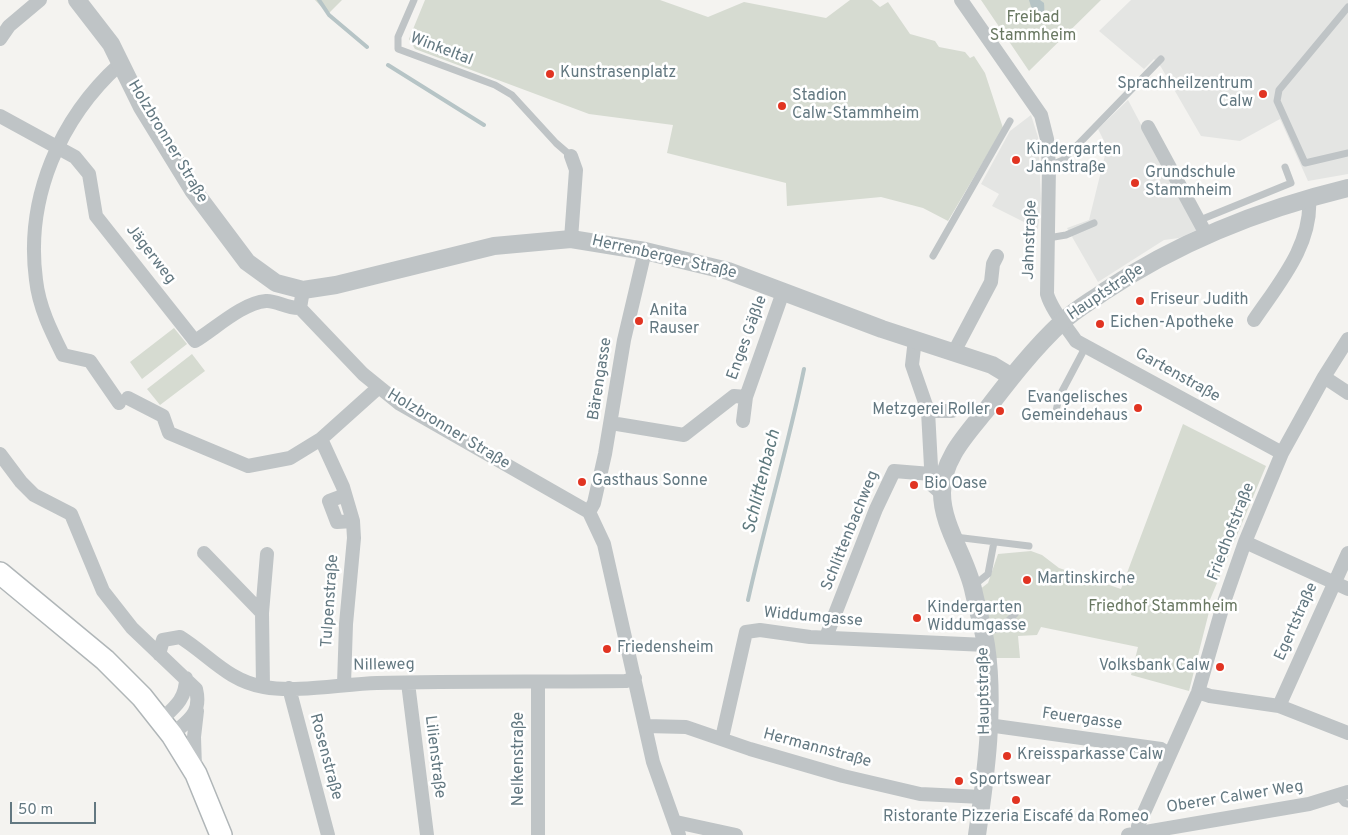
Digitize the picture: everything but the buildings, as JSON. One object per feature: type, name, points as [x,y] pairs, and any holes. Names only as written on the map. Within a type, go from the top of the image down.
[{"type":"main road","points":[[0,572],[105,660],[142,696],[166,728],[196,774],[221,835]]},
{"type":"street","points":[[0,39],[4,22],[40,0]]},
{"type":"street","name":"Holzbronner Straße","points":[[77,0],[111,44],[142,107],[193,190],[247,262],[276,283],[303,290]]},
{"type":"street","name":"Jahnstraße","points":[[961,0],[1041,115],[1047,139],[1049,166],[1047,294],[1050,303],[1062,322]]},
{"type":"street","points":[[120,64],[99,83],[82,104],[57,146],[38,210],[36,280],[45,317],[63,355],[90,361],[124,400],[163,416],[169,433],[248,466],[290,458],[321,440],[378,387]]},
{"type":"street","name":"Jägerweg","points":[[0,116],[75,157],[89,174],[96,216],[195,341],[242,310],[267,300],[290,308],[300,308]]},
{"type":"street","points":[[1148,127],[1203,227]]},
{"type":"street","points":[[571,156],[576,170],[572,239]]},
{"type":"street","name":"Hauptstraße","points":[[977,835],[988,724],[984,639],[973,587],[944,512],[942,494],[944,477],[955,448],[1012,377],[1062,322],[1203,227],[1348,188]]},
{"type":"street","points":[[1254,320],[1296,257],[1310,213],[1309,197]]},
{"type":"street","name":"Herrenberger Straße","points":[[303,290],[336,286],[494,246],[572,239],[645,251],[728,271],[914,339],[992,365],[1012,377]]},
{"type":"street","name":"Bärengasse","points":[[589,512],[594,503],[611,423],[624,340],[645,251]]},
{"type":"street","points":[[954,352],[991,282],[992,264],[997,256]]},
{"type":"street","points":[[300,308],[303,290]]},
{"type":"street","name":"Enges Gäßle","points":[[743,420],[746,397],[783,292]]},
{"type":"street","name":"Holzbronner Straße","points":[[300,308],[363,374],[400,404],[435,426],[589,512]]},
{"type":"street","name":"Gartenstraße","points":[[1062,322],[1076,341],[1282,453]]},
{"type":"street","name":"Hauptstraße","points":[[914,339],[912,366],[928,411],[932,486],[942,494]]},
{"type":"street","name":"Friedhofstraße","points":[[1133,834],[1198,692],[1224,602],[1245,542],[1282,453],[1324,377],[1348,339]]},
{"type":"street","points":[[1324,377],[1348,393]]},
{"type":"street","name":"Enges Gäßle","points":[[611,423],[684,434],[734,396],[746,397]]},
{"type":"street","points":[[928,411],[952,410]]},
{"type":"street","name":"Tulpenstraße","points":[[321,440],[345,495],[352,521],[354,538],[346,624],[344,684]]},
{"type":"street","points":[[0,454],[34,496],[71,514],[103,591],[132,628],[196,689],[199,700],[194,737],[196,774]]},
{"type":"street","name":"Schlittenbachweg","points":[[826,637],[876,509],[894,471],[931,474]]},
{"type":"street","points":[[589,512],[604,544],[653,762],[677,828],[736,835]]},
{"type":"street","points":[[1245,542],[1348,589]]},
{"type":"street","points":[[204,553],[262,613]]},
{"type":"street","name":"Egertstraße","points":[[1279,706],[1333,582],[1348,553]]},
{"type":"street","points":[[263,687],[262,613],[267,554]]},
{"type":"street","name":"Widdumgasse","points":[[722,738],[746,632],[760,630],[826,637],[984,639]]},
{"type":"street","name":"Nilleweg","points":[[159,654],[164,640],[180,637],[195,646],[230,676],[263,687],[289,688],[344,684],[626,681],[635,678]]},
{"type":"street","points":[[166,728],[182,700],[186,688],[186,678]]},
{"type":"street","name":"Lilienstraße","points":[[408,683],[427,835]]},
{"type":"street","name":"Nelkenstraße","points":[[538,683],[538,835]]},
{"type":"street","name":"Rosenstraße","points":[[289,688],[328,835]]},
{"type":"street","points":[[1198,692],[1210,696],[1279,706],[1348,733]]},
{"type":"street","points":[[166,728],[197,711]]},
{"type":"street","name":"Feuergasse","points":[[988,724],[1160,749],[1170,754]]},
{"type":"street","name":"Hermannstraße","points":[[646,726],[686,727],[750,749],[844,776],[920,794],[982,797]]},
{"type":"street","name":"Oberer Calwer Weg","points":[[1133,834],[1344,797]]},
{"type":"lane","name":"Winkeltal","points":[[414,0],[398,37],[398,50],[495,85],[512,95],[571,156]]},
{"type":"lane","points":[[1348,7],[1278,90],[1278,101],[1305,163],[1348,153]]},
{"type":"lane","points":[[1049,166],[1064,160],[1162,59]]},
{"type":"lane","points":[[933,256],[1010,121]]},
{"type":"lane","points":[[1203,227],[1291,184],[1285,167]]},
{"type":"lane","points":[[1048,238],[1066,235],[1094,223]]},
{"type":"lane","points":[[1055,416],[1059,397],[1086,346]]},
{"type":"lane","points":[[954,536],[1029,546]]},
{"type":"lane","points":[[973,587],[988,574],[994,542]]},
{"type":"lane","points":[[984,639],[1001,628],[1015,614]]},
{"type":"shaded area","points":[[1029,0],[1040,0],[1044,3],[1043,15],[1036,23]]},
{"type":"shaded area","name":"Sprachheilzentrum Calw","points":[[1131,0],[1348,0],[1348,174],[1308,181],[1280,119],[1240,141],[1201,136],[1161,67],[1154,59],[1144,69],[1099,31]]},
{"type":"shaded area","name":"Grundschule Stammheim","points":[[1128,100],[1197,230],[1179,238],[1164,240],[1098,282],[1067,228],[1089,220],[1107,147],[1098,129]]},
{"type":"shaded area","name":"Kindergarten Jahnstraße","points":[[1031,115],[1038,137],[1041,199],[1038,229],[992,206],[999,194],[981,184],[1010,131]]},
{"type":"green space","points":[[315,0],[342,0],[328,14]]},
{"type":"green space","name":"Stadion Calw-Stammheim","points":[[425,0],[660,0],[708,17],[744,2],[826,18],[850,0],[872,0],[880,7],[888,2],[910,34],[935,41],[939,47],[965,52],[970,58],[974,56],[985,73],[1003,128],[948,221],[923,208],[881,197],[787,206],[786,183],[667,153],[673,125],[589,114],[415,49],[409,39]]},
{"type":"green space","name":"Freibad Stammheim","points":[[981,0],[1101,0],[1029,71]]},
{"type":"green space","points":[[174,328],[187,344],[142,379],[130,362]]},
{"type":"green space","points":[[192,354],[205,371],[160,405],[147,389]]},
{"type":"green space","name":"Friedhof Stammheim","points":[[1183,424],[1266,466],[1209,602],[1210,608],[1189,691],[1131,675],[1138,647],[1041,627],[1037,635],[1018,636],[1020,658],[994,658],[979,590],[988,583],[998,554],[1031,551],[1042,555],[1059,568],[1121,589]]},
{"type":"waterway","points":[[319,0],[329,15],[367,47]]},
{"type":"waterway","points":[[388,65],[484,125]]},
{"type":"waterway","name":"Schlittenbach","points":[[748,600],[804,369]]},
{"type":"place","name":"Kunstrasenplatz","points":[[550,74]]},
{"type":"place","name":"Sprachheilzentrum Calw","points":[[1263,94]]},
{"type":"place","name":"Stadion Calw-Stammheim","points":[[782,106]]},
{"type":"place","name":"Kindergarten Jahnstraße","points":[[1016,160]]},
{"type":"place","name":"Grundschule Stammheim","points":[[1135,183]]},
{"type":"place","name":"Friseur Judith","points":[[1140,301]]},
{"type":"place","name":"Anita Rauser","points":[[639,321]]},
{"type":"place","name":"Eichen-Apotheke","points":[[1100,324]]},
{"type":"place","name":"Evangelisches Gemeindehaus","points":[[1138,408]]},
{"type":"place","name":"Metzgerei Roller","points":[[1000,411]]},
{"type":"place","name":"Gasthaus Sonne","points":[[582,482]]},
{"type":"place","name":"Bio Oase","points":[[914,485]]},
{"type":"place","name":"Martinskirche","points":[[1027,580]]},
{"type":"place","name":"Kindergarten Widdumgasse","points":[[917,618]]},
{"type":"place","name":"Friedensheim","points":[[607,649]]},
{"type":"place","name":"Volksbank Calw","points":[[1220,667]]},
{"type":"place","name":"Kreissparkasse Calw","points":[[1007,756]]},
{"type":"place","name":"Sportswear","points":[[959,781]]},
{"type":"place","name":"Ristorante Pizzeria Eiscafé da Romeo","points":[[1016,800]]}]
